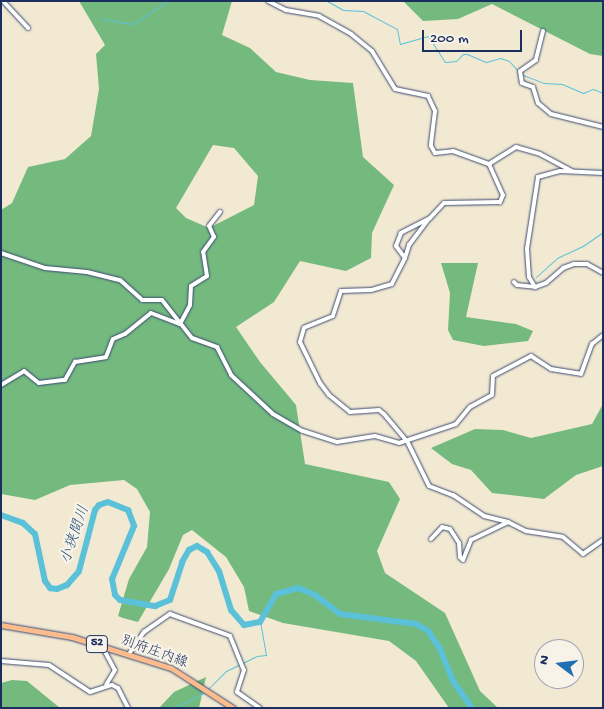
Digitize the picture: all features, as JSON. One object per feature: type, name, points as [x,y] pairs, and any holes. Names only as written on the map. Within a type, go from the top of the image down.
[{"type":"main road","name":"別府庄内線","points":[[1,625],[44,631],[129,654],[188,677],[233,708]]},
{"type":"street","points":[[2,1],[28,28]]},
{"type":"street","points":[[268,1],[286,10],[319,16],[352,34],[372,51],[395,89],[428,96],[435,111],[431,146],[435,153],[453,150],[489,164],[503,195],[500,202],[452,201],[438,208],[409,245],[405,258],[392,284],[372,290],[341,291],[333,316],[309,324],[300,337],[320,383],[329,395],[354,413],[382,411],[407,441],[428,486],[453,495],[484,516],[508,522],[526,531],[563,537],[583,554],[603,540]]},
{"type":"street","points":[[543,31],[536,60],[520,71],[522,82],[533,87],[538,103],[551,114],[603,127]]},
{"type":"street","points":[[489,164],[516,146],[540,154],[574,172]]},
{"type":"street","points":[[535,287],[529,277],[526,249],[534,187],[542,175],[574,172],[603,173]]},
{"type":"street","points":[[180,324],[190,305],[192,286],[207,276],[203,252],[214,237],[209,226],[220,212]]},
{"type":"street","points":[[405,258],[396,246],[398,235],[430,218]]},
{"type":"street","points":[[1,253],[45,268],[87,272],[120,280],[142,300],[162,300],[192,338],[217,347],[226,368],[264,407],[303,431],[337,442],[375,436],[396,444],[456,424],[470,407],[492,396],[493,376],[528,357],[535,356],[551,369],[581,374],[592,344],[603,335]]},
{"type":"street","points":[[514,282],[517,285],[535,287],[546,283],[563,268],[574,264],[587,264],[603,273]]},
{"type":"street","points":[[1,385],[24,371],[39,383],[65,380],[75,362],[108,355],[113,339],[125,334],[151,313],[180,324]]},
{"type":"street","points":[[431,538],[442,527],[450,529],[459,543],[460,557],[463,560],[469,542],[508,522]]},
{"type":"street","points":[[129,654],[144,632],[170,614],[230,636],[244,670],[236,692],[260,708]]},
{"type":"street","points":[[1,620],[1,625]]},
{"type":"street","points":[[1,661],[49,665],[90,692],[106,685],[115,670],[102,646]]},
{"type":"street","points":[[106,685],[118,688],[128,708]]},
{"type":"green space","points":[[79,1],[232,1],[222,35],[250,48],[276,72],[310,80],[353,83],[363,157],[394,185],[372,233],[371,258],[346,271],[300,261],[274,302],[236,327],[260,362],[296,405],[305,464],[389,482],[400,499],[377,551],[385,573],[445,613],[480,691],[498,708],[449,708],[416,661],[389,641],[283,623],[249,611],[244,587],[226,557],[192,530],[183,535],[169,569],[138,622],[118,616],[129,579],[147,547],[150,512],[137,489],[124,480],[70,485],[35,500],[1,494],[1,210],[12,203],[28,167],[65,159],[91,136],[99,89],[96,54],[105,45]],"holes":[[[213,145],[234,148],[258,176],[254,205],[209,228],[186,218],[176,208]]]},
{"type":"green space","points":[[403,1],[603,1],[603,56],[590,54],[492,4],[458,19],[423,21]]},
{"type":"green space","points":[[441,263],[478,263],[466,317],[516,324],[533,331],[528,341],[484,346],[453,340],[448,330],[450,293]]},
{"type":"green space","points":[[603,404],[603,466],[576,475],[544,499],[492,493],[471,470],[452,464],[431,448],[475,429],[503,430],[531,438],[592,424]]},
{"type":"green space","points":[[206,677],[199,708],[159,708],[174,692]]},
{"type":"green space","points":[[12,680],[27,681],[60,708],[1,708],[1,683]]},
{"type":"waterway","points":[[101,19],[133,24],[168,1]]},
{"type":"waterway","points":[[192,1],[218,1]]},
{"type":"waterway","points":[[327,1],[343,10],[363,11],[397,29],[400,44],[428,36],[445,62],[456,61],[463,54],[486,62],[500,58],[509,61],[518,71]]},
{"type":"waterway","points":[[523,75],[544,83],[562,84],[583,93],[593,89],[603,93]]},
{"type":"waterway","points":[[536,277],[557,258],[583,246],[603,232]]},
{"type":"waterway","name":"小狭間川","points":[[1,515],[23,523],[35,534],[45,581],[50,588],[57,589],[67,585],[79,571],[95,510],[99,505],[108,502],[128,510],[134,526],[112,579],[115,595],[120,600],[155,606],[170,600],[182,562],[189,550],[197,546],[207,552],[219,571],[231,610],[244,625],[260,622],[276,594],[298,588],[315,595],[340,614],[416,624],[428,631],[440,649],[453,681],[472,708]]},
{"type":"waterway","points":[[207,690],[226,671],[257,656],[266,655],[260,622]]},
{"type":"waterway","points":[[174,708],[204,693]]}]
